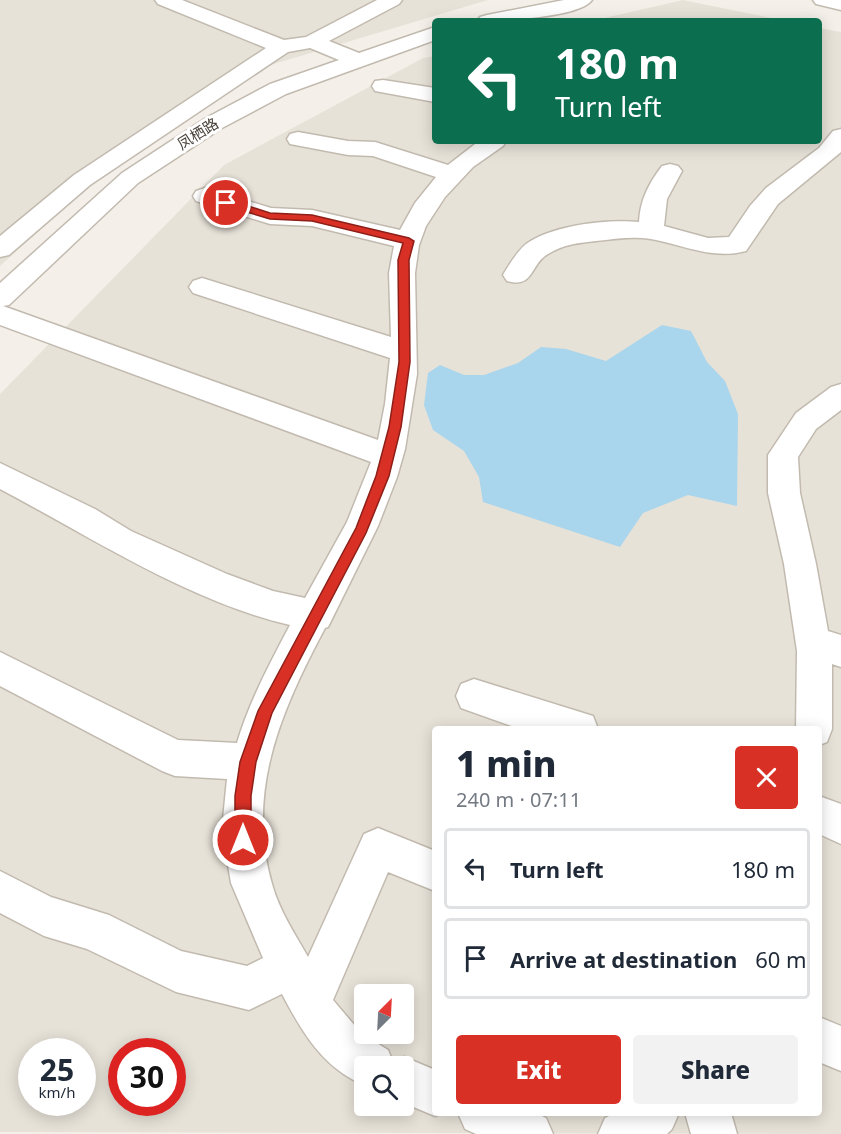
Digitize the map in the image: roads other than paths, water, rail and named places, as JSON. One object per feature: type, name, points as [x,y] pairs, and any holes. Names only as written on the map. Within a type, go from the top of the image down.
[{"type":"street","points":[[165,0],[282,47]]},
{"type":"street","points":[[0,249],[82,180],[282,47],[312,42],[392,0]]},
{"type":"street","points":[[502,18],[582,0]]},
{"type":"street","points":[[823,0],[841,4]]},
{"type":"street","name":"凤栖路","points":[[0,298],[130,178],[214,123],[278,89],[432,34]]},
{"type":"street","points":[[312,42],[358,60]]},
{"type":"street","points":[[383,86],[432,94]]},
{"type":"street","points":[[516,276],[536,249],[560,237],[626,229],[652,231],[708,246],[736,245],[751,221],[776,191],[813,166],[836,145],[837,128]]},
{"type":"street","points":[[298,139],[348,148],[375,149],[453,174]]},
{"type":"street","points":[[354,1056],[336,1039],[310,1003],[272,934],[251,882],[243,840],[243,796],[248,762],[265,711],[362,530],[382,476],[395,427],[404,352],[403,260],[412,231],[433,195],[453,174],[491,144]]},
{"type":"street","points":[[652,231],[650,216],[659,186],[670,171]]},
{"type":"street","points":[[205,196],[270,216],[312,218],[409,241]]},
{"type":"street","points":[[202,287],[404,352]]},
{"type":"street","points":[[0,315],[387,456]]},
{"type":"street","points":[[814,726],[827,646],[800,564],[784,493],[783,455],[806,421],[841,395]]},
{"type":"street","points":[[0,475],[84,518],[120,541],[215,584],[272,606],[315,616]]},
{"type":"street","points":[[0,668],[175,758],[248,762]]},
{"type":"street","points":[[474,696],[566,726]]},
{"type":"street","points":[[822,816],[841,824]]},
{"type":"street","points":[[310,1003],[378,848],[432,870]]},
{"type":"street","points":[[0,891],[44,915],[94,930],[176,971],[249,988],[290,967]]},
{"type":"street","points":[[822,1040],[841,1049]]},
{"type":"street","points":[[414,1085],[432,1093]]},
{"type":"street","points":[[488,1116],[530,1134]]},
{"type":"street","points":[[621,1134],[642,1125],[652,1116]]},
{"type":"street","points":[[709,1116],[714,1134]]},
{"type":"water","points":[[662,325],[691,331],[707,362],[725,381],[738,414],[737,506],[688,495],[643,513],[620,547],[483,502],[479,477],[464,451],[433,430],[424,405],[428,373],[440,365],[464,375],[484,375],[518,363],[541,347],[566,349],[606,361]]}]
